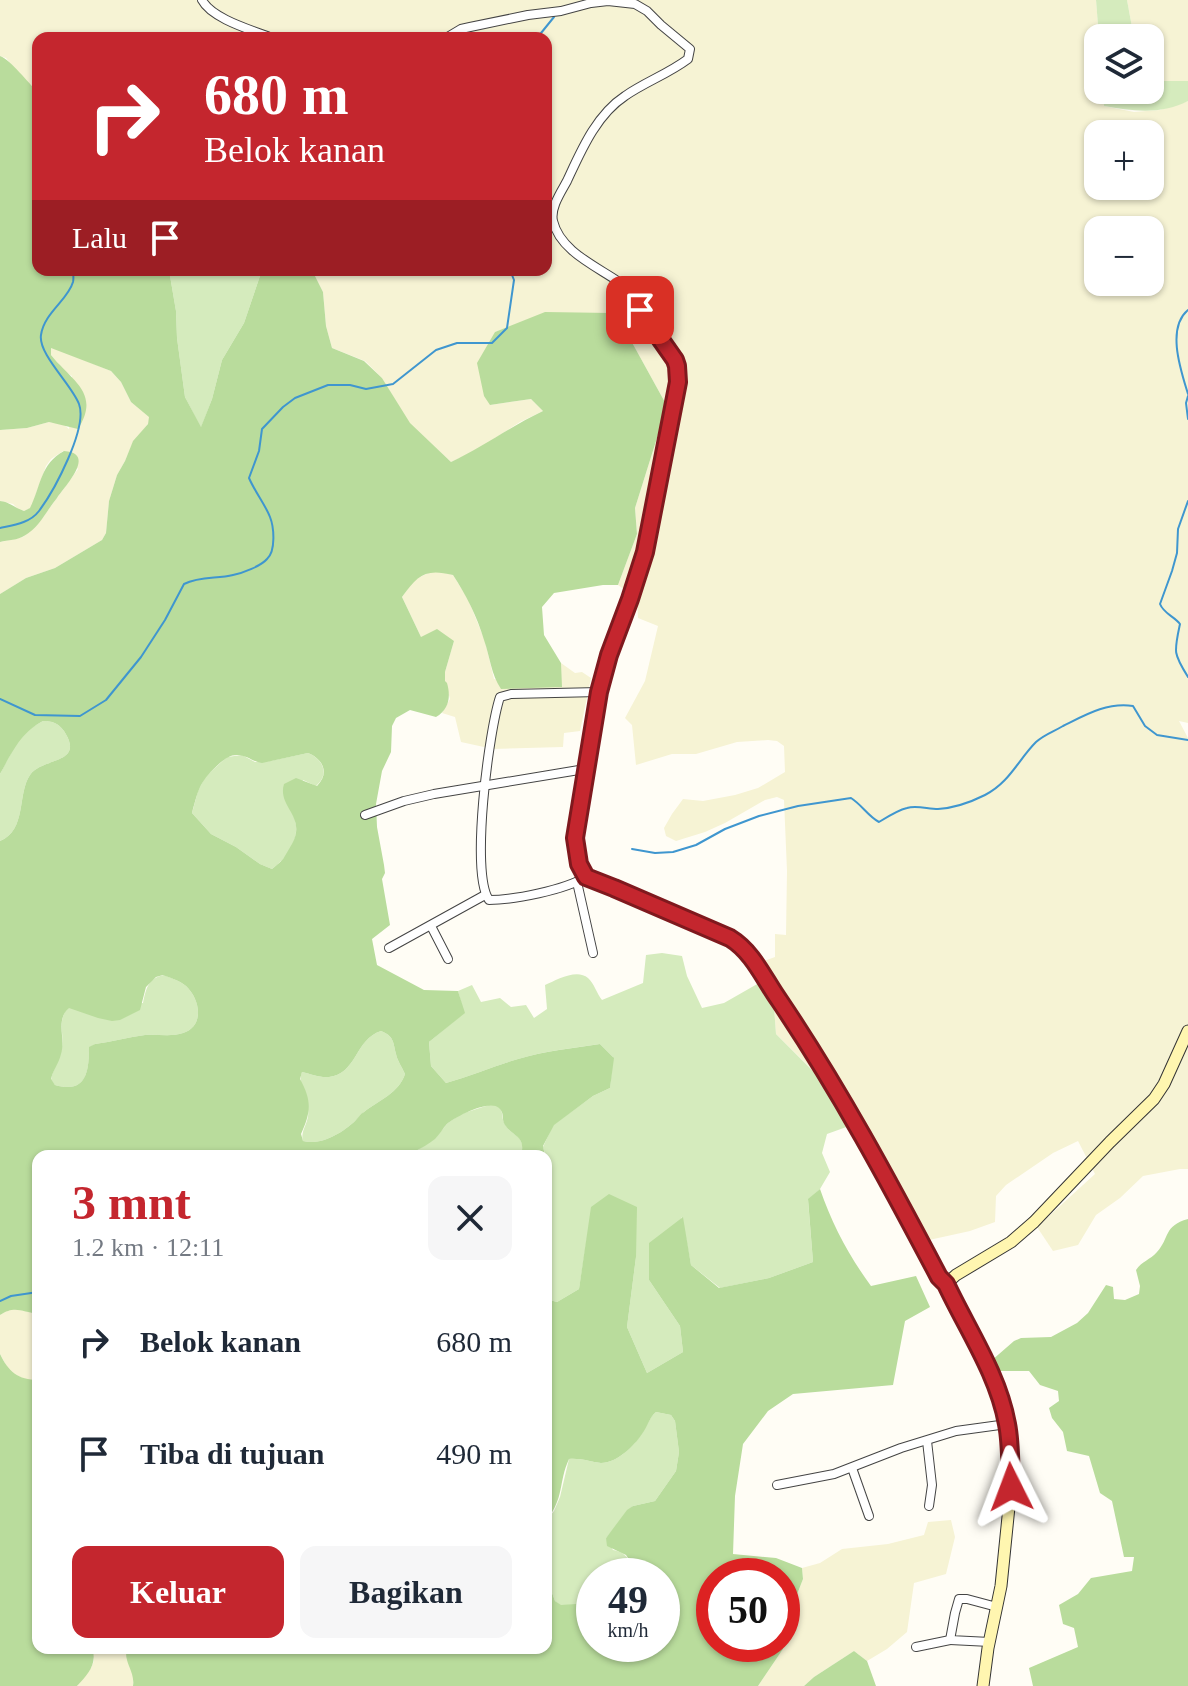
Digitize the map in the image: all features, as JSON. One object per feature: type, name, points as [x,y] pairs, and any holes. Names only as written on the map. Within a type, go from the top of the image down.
[{"type":"main road","points":[[983,1686],[1001,1586],[1011,1487],[1007,1424],[994,1380],[946,1284],[1011,1242],[1034,1222],[1154,1099],[1188,1031]]},
{"type":"street","points":[[202,0],[213,13],[258,32]]},
{"type":"street","points":[[456,32],[608,1],[639,4],[690,52],[683,63],[624,96],[603,116],[578,158],[552,217],[559,233],[575,252],[625,289],[677,366],[678,382],[645,552],[599,692],[575,838],[579,864],[586,877],[730,938],[746,949],[867,1142],[939,1277],[946,1284]]},
{"type":"street","points":[[586,877],[538,893],[489,900],[485,895],[482,852],[483,787],[500,697],[511,694],[599,692]]},
{"type":"street","points":[[365,815],[419,797],[585,769]]},
{"type":"street","points":[[577,882],[593,953]]},
{"type":"street","points":[[389,948],[485,895]]},
{"type":"street","points":[[431,926],[448,959]]},
{"type":"street","points":[[777,1485],[834,1474],[956,1431],[1007,1424]]},
{"type":"street","points":[[927,1441],[932,1485],[929,1506]]},
{"type":"street","points":[[852,1468],[869,1516]]},
{"type":"street","points":[[950,1640],[959,1599],[997,1607]]},
{"type":"street","points":[[916,1647],[950,1640],[990,1642]]},
{"type":"shaded area","points":[[0,0],[1096,0],[1098,24],[1084,24],[1084,104],[1104,104],[1134,112],[1160,110],[1188,101],[1188,723],[1179,721],[1188,738],[1188,1169],[1143,1176],[1096,1215],[1078,1245],[1053,1251],[1037,1227],[1095,1174],[1078,1141],[1053,1153],[1006,1185],[996,1196],[995,1222],[929,1240],[832,1072],[820,1077],[776,1034],[772,979],[764,961],[775,957],[775,934],[786,935],[784,800],[777,797],[765,800],[725,823],[676,841],[666,836],[664,828],[683,799],[703,801],[735,795],[758,788],[785,772],[784,746],[768,740],[737,742],[696,754],[672,754],[636,765],[632,725],[625,718],[645,681],[658,626],[638,618],[637,599],[618,585],[637,534],[635,508],[667,406],[629,337],[611,313],[519,323],[495,332],[490,405],[531,399],[543,411],[451,462],[409,423],[382,378],[365,361],[332,348],[326,326],[323,292],[315,276],[552,276],[552,32],[32,32],[32,87],[6,58],[0,56]]},
{"type":"shaded area","points":[[1127,0],[1188,0],[1188,81],[1164,81],[1164,24],[1131,24]]},
{"type":"shaded area","points":[[51,348],[111,371],[121,382],[131,402],[150,417],[133,442],[117,475],[102,540],[55,568],[26,578],[0,594],[0,542],[23,537],[38,524],[78,469],[63,451],[46,466],[31,508],[24,511],[0,501],[0,430],[49,422],[63,424],[69,429],[72,376],[51,355]]},
{"type":"shaded area","points":[[434,570],[453,575],[468,599],[485,641],[494,679],[561,686],[561,663],[575,673],[582,672],[591,678],[580,731],[564,733],[563,747],[493,749],[461,742],[455,717],[442,713],[450,699],[445,672],[454,641],[421,637],[402,597],[414,580]]},
{"type":"shaded area","points":[[9,1309],[32,1313],[32,1380],[25,1380],[9,1371],[0,1354],[0,1315]]},
{"type":"shaded area","points":[[951,1520],[955,1537],[946,1574],[914,1583],[907,1632],[867,1661],[854,1651],[804,1686],[758,1686],[774,1662],[800,1662],[802,1568],[820,1563],[842,1549],[888,1544],[924,1535],[928,1522]]},
{"type":"shaded area","points":[[93,1654],[126,1654],[133,1673],[133,1686],[77,1686],[94,1661]]},
{"type":"green space","points":[[1096,0],[1127,0],[1131,24],[1098,24]]},
{"type":"green space","points":[[0,56],[32,86],[32,276],[170,276],[185,397],[201,427],[222,360],[244,323],[260,276],[315,276],[323,292],[326,326],[332,348],[364,361],[382,378],[410,423],[451,462],[543,411],[531,399],[490,405],[484,396],[477,363],[495,332],[545,312],[611,313],[629,337],[667,406],[635,508],[637,534],[618,585],[554,593],[542,607],[544,635],[561,663],[562,687],[501,689],[475,614],[453,575],[429,573],[413,583],[402,597],[421,637],[437,629],[454,641],[445,672],[449,698],[444,710],[436,717],[410,710],[396,718],[392,726],[391,752],[382,771],[376,804],[385,873],[382,879],[390,925],[372,939],[377,965],[424,990],[458,991],[465,1013],[429,1042],[431,1066],[446,1083],[518,1059],[569,1048],[600,1044],[614,1058],[610,1088],[593,1096],[554,1125],[544,1150],[522,1150],[521,1140],[505,1125],[501,1110],[488,1106],[451,1121],[435,1139],[417,1150],[32,1150],[32,1313],[14,1310],[0,1315],[0,841],[14,829],[30,775],[70,750],[62,728],[43,721],[22,738],[0,774],[0,594],[26,578],[55,568],[102,540],[117,475],[133,441],[148,424],[149,417],[131,402],[121,382],[111,371],[51,348],[51,355],[81,388],[86,406],[84,417],[78,429],[49,422],[0,430]],"holes":[[[308,753],[324,771],[317,786],[296,778],[284,784],[284,799],[294,819],[296,834],[284,858],[272,869],[211,834],[192,813],[204,780],[228,757],[241,755],[262,763]],[[163,975],[184,984],[191,991],[198,1012],[195,1025],[179,1034],[145,1035],[95,1044],[89,1047],[84,1079],[73,1086],[55,1085],[51,1079],[62,1048],[63,1018],[69,1008],[98,1018],[120,1020],[140,1010],[146,987],[156,977]],[[381,1031],[391,1037],[405,1074],[402,1081],[338,1134],[317,1142],[303,1141],[301,1134],[309,1106],[300,1079],[302,1072],[326,1077],[338,1074],[351,1063],[366,1041]]]},
{"type":"green space","points":[[1164,81],[1188,81],[1188,101],[1178,105],[1157,110],[1104,106],[1164,104]]},
{"type":"green space","points":[[170,276],[260,276],[244,323],[222,360],[201,428],[185,397]]},
{"type":"green space","points":[[64,451],[74,453],[78,458],[76,471],[30,532],[0,542],[0,501],[24,511],[30,508],[50,462]]},
{"type":"green space","points":[[43,721],[62,728],[70,750],[30,775],[14,829],[0,841],[0,774],[18,740]]},
{"type":"green space","points":[[308,753],[321,763],[323,777],[316,786],[303,780],[292,811],[296,836],[285,857],[272,869],[211,834],[192,813],[205,777],[227,757],[242,755],[255,762]]},
{"type":"green space","points":[[662,953],[682,956],[687,976],[702,1008],[724,1003],[759,983],[750,965],[764,961],[772,979],[776,1034],[819,1077],[831,1072],[863,1121],[827,1134],[822,1153],[830,1172],[820,1189],[808,1200],[813,1262],[769,1278],[720,1288],[691,1265],[682,1217],[649,1280],[680,1326],[683,1352],[647,1373],[627,1327],[636,1257],[592,1207],[579,1289],[557,1302],[552,1301],[552,1150],[544,1150],[543,1147],[553,1125],[593,1096],[610,1088],[613,1057],[600,1044],[569,1048],[518,1059],[446,1083],[431,1066],[429,1042],[464,1013],[458,991],[472,985],[481,1002],[500,998],[511,1007],[526,1005],[534,1018],[547,1009],[545,985],[566,976],[583,975],[590,980],[602,1000],[643,983],[646,955]]},
{"type":"green space","points":[[164,975],[184,984],[191,991],[198,1012],[195,1025],[179,1034],[145,1035],[95,1044],[89,1048],[84,1079],[73,1086],[55,1085],[51,1080],[62,1047],[63,1016],[69,1007],[77,1010],[143,1003],[151,981]]},
{"type":"green space","points":[[381,1031],[392,1040],[405,1074],[402,1081],[388,1096],[338,1134],[317,1142],[303,1141],[308,1114],[301,1086],[302,1072],[326,1077],[338,1074],[345,1070],[372,1035]]},
{"type":"green space","points":[[492,1104],[500,1108],[505,1124],[520,1140],[522,1150],[418,1150],[461,1114]]},
{"type":"green space","points":[[820,1189],[842,1239],[871,1286],[916,1276],[930,1307],[905,1321],[893,1385],[793,1394],[768,1411],[743,1444],[735,1496],[733,1554],[776,1558],[696,1558],[696,1662],[774,1662],[758,1686],[133,1686],[126,1654],[552,1654],[552,1593],[555,1601],[561,1605],[576,1604],[576,1662],[680,1662],[680,1558],[628,1558],[607,1546],[606,1538],[627,1510],[655,1501],[676,1471],[679,1452],[675,1421],[671,1415],[656,1412],[634,1444],[613,1460],[601,1463],[569,1459],[552,1512],[552,1301],[557,1302],[579,1289],[591,1207],[609,1194],[637,1207],[636,1257],[627,1327],[647,1373],[683,1352],[680,1326],[649,1280],[649,1243],[683,1217],[691,1265],[719,1288],[769,1278],[813,1262],[808,1199]]},
{"type":"green space","points":[[1188,1219],[1188,1686],[1033,1686],[1029,1668],[1078,1647],[1074,1628],[1063,1624],[1059,1605],[1078,1594],[1091,1578],[1132,1571],[1134,1557],[1124,1557],[1112,1501],[1100,1493],[1089,1456],[1067,1451],[1063,1432],[1052,1418],[1049,1408],[1059,1401],[1058,1391],[1040,1385],[1029,1371],[997,1371],[991,1361],[1014,1341],[1051,1337],[1077,1323],[1088,1313],[1106,1285],[1113,1287],[1114,1299],[1125,1300],[1139,1294],[1136,1270],[1157,1252],[1174,1225]]},
{"type":"green space","points":[[0,1354],[14,1373],[32,1379],[32,1654],[93,1654],[93,1664],[77,1686],[0,1686]]},
{"type":"green space","points":[[656,1412],[671,1415],[675,1421],[679,1452],[676,1471],[655,1501],[633,1506],[606,1538],[613,1550],[627,1558],[576,1558],[576,1604],[561,1606],[552,1593],[552,1514],[560,1497],[569,1459],[601,1463],[613,1460],[624,1453]]},
{"type":"green space","points":[[854,1651],[867,1661],[876,1686],[804,1686],[814,1677]]},
{"type":"waterway","points":[[542,32],[554,17]]},
{"type":"waterway","points":[[0,528],[26,521],[39,511],[61,475],[79,428],[79,404],[41,343],[43,327],[70,289],[73,276]]},
{"type":"waterway","points":[[0,699],[35,715],[80,716],[106,700],[141,657],[184,584],[242,573],[261,564],[270,555],[273,539],[271,521],[249,478],[259,451],[262,429],[283,407],[295,398],[328,385],[366,389],[393,384],[436,350],[457,343],[492,343],[507,328],[512,276]]},
{"type":"waterway","points":[[1188,310],[1181,318],[1176,338],[1188,394]]},
{"type":"waterway","points":[[1188,396],[1188,419]]},
{"type":"waterway","points":[[1188,501],[1178,529],[1177,553],[1160,604],[1180,624],[1176,652],[1188,677]]},
{"type":"waterway","points":[[632,849],[673,852],[696,845],[725,829],[759,816],[851,798],[879,822],[911,807],[938,809],[962,804],[994,790],[1043,737],[1088,714],[1114,706],[1133,706],[1145,726],[1157,735],[1188,740]]},
{"type":"waterway","points":[[0,1301],[32,1293]]},
{"type":"route","points":[[640,310],[675,360],[678,382],[645,552],[599,692],[575,838],[579,864],[586,877],[730,938],[746,949],[867,1142],[939,1277],[946,1284],[994,1380],[1007,1424],[1011,1487]]}]
